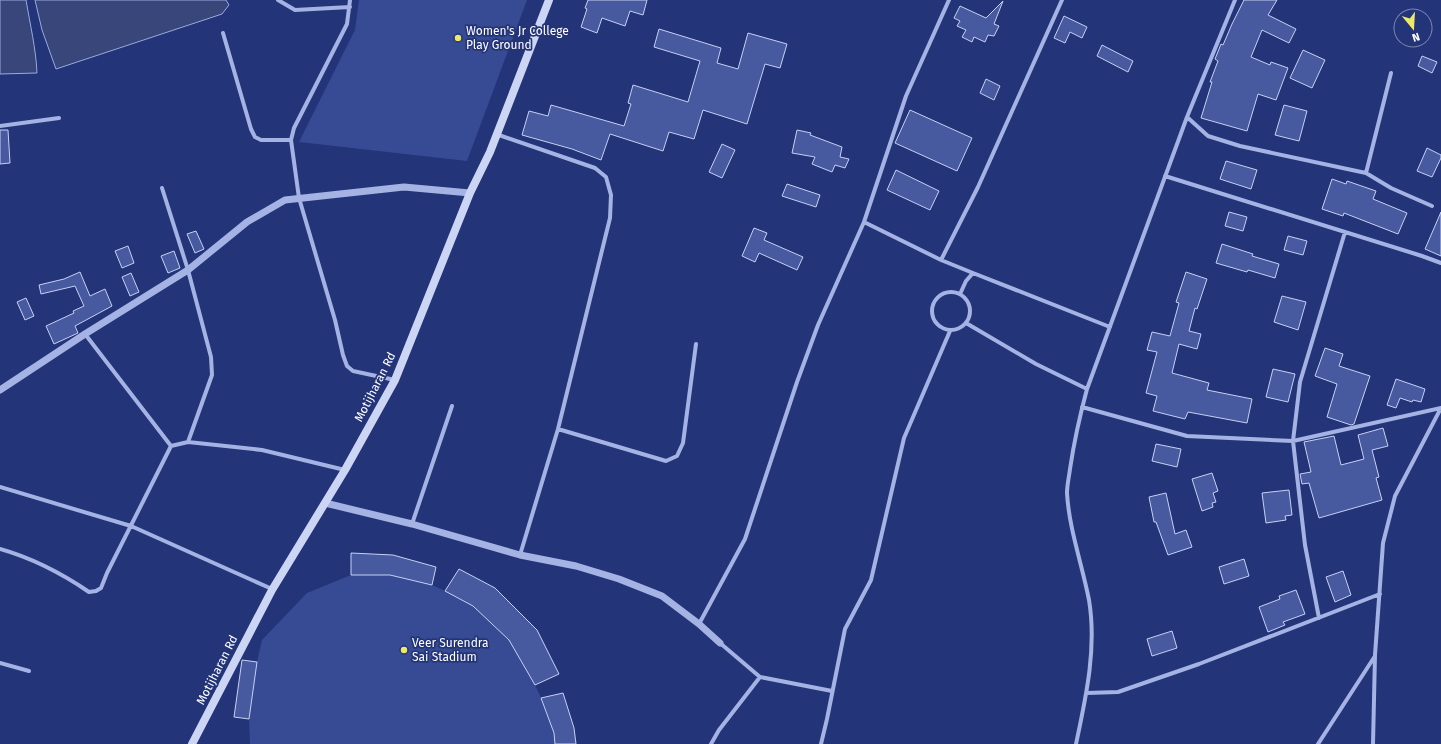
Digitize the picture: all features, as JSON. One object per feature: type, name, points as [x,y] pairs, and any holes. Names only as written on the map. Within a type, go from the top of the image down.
[{"type":"main road","name":"Motijharan Rd","points":[[192,744],[272,590],[345,470],[395,380],[470,193],[490,152],[549,0]]},
{"type":"street","points":[[278,0],[295,10],[350,7]]},
{"type":"street","points":[[350,0],[348,24],[294,128],[291,140],[299,198],[347,366],[353,371],[395,380]]},
{"type":"street","points":[[699,624],[745,539],[797,382],[818,325],[864,222],[906,96],[949,0]]},
{"type":"street","points":[[941,260],[978,186],[1062,0]]},
{"type":"street","points":[[1076,744],[1087,693],[1092,644],[1089,600],[1070,516],[1067,492],[1072,456],[1082,406],[1187,117],[1235,0]]},
{"type":"street","points":[[223,33],[251,129],[255,136],[262,140],[291,140]]},
{"type":"street","points":[[1366,173],[1391,73]]},
{"type":"street","points":[[1187,117],[1208,136],[1240,146],[1366,173],[1391,188],[1432,206]]},
{"type":"street","points":[[0,126],[59,118]]},
{"type":"street","points":[[496,134],[595,168],[606,177],[611,195],[610,218],[558,429],[520,555]]},
{"type":"street","points":[[1165,176],[1441,263]]},
{"type":"street","points":[[0,390],[85,334],[188,270],[247,222],[285,200],[404,187],[470,193]]},
{"type":"street","points":[[162,188],[188,270],[211,357],[212,375],[188,442]]},
{"type":"street","points":[[864,222],[941,260],[1110,327]]},
{"type":"street","points":[[1319,618],[1305,545],[1293,440],[1300,382],[1345,232]]},
{"type":"street","points":[[960,294],[966,281],[972,273]]},
{"type":"street","points":[[821,744],[845,629],[871,580],[904,438],[950,331],[966,323],[970,316],[970,307],[966,300],[960,294],[950,292],[941,295],[934,302],[931,311],[934,321],[940,328],[950,331]]},
{"type":"street","points":[[966,323],[1036,364],[1087,389]]},
{"type":"street","points":[[85,334],[171,446]]},
{"type":"street","points":[[558,429],[666,462],[677,456],[683,443],[696,344]]},
{"type":"street","points":[[412,524],[452,406]]},
{"type":"street","points":[[1082,406],[1186,436],[1293,440],[1441,408]]},
{"type":"street","points":[[1373,744],[1375,655],[1383,543],[1394,496],[1441,408]]},
{"type":"street","points":[[171,446],[188,442],[262,450],[345,470]]},
{"type":"street","points":[[0,549],[20,555],[53,569],[89,592],[96,591],[101,588],[107,573],[171,446]]},
{"type":"street","points":[[0,487],[131,526],[272,590]]},
{"type":"street","points":[[325,503],[412,524],[520,555],[576,566],[619,579],[662,596],[699,624],[760,677],[832,691]]},
{"type":"street","points":[[1087,693],[1118,692],[1199,664],[1380,594]]},
{"type":"street","points":[[1318,744],[1375,655]]},
{"type":"street","points":[[0,664],[29,671]]},
{"type":"street","points":[[711,744],[719,730],[760,677]]},
{"type":"shaded area","points":[[0,0],[26,0],[37,73],[0,74]]},
{"type":"shaded area","points":[[35,0],[226,0],[229,5],[222,14],[56,69],[42,30]]},
{"type":"shaded area","points":[[359,0],[527,0],[467,161],[299,142],[355,30]]},
{"type":"shaded area","name":"Veer Surendra Sai Stadium","points":[[351,553],[393,555],[436,567],[432,585],[445,591],[459,569],[495,588],[537,630],[559,674],[535,685],[541,698],[563,693],[574,728],[576,744],[250,744],[249,719],[234,717],[242,660],[257,662],[262,640],[307,593],[351,575]]},
{"type":"building","points":[[588,0],[647,0],[643,15],[630,11],[625,26],[602,18],[597,33],[581,27],[587,9],[585,8]]},
{"type":"building","points":[[1244,0],[1277,0],[1268,15],[1296,29],[1289,43],[1262,30],[1251,57],[1270,65],[1271,62],[1288,68],[1276,100],[1258,94],[1247,131],[1201,118],[1212,82],[1210,82],[1218,61],[1215,59],[1221,44],[1223,45]]},
{"type":"building","points":[[1003,1],[994,24],[999,26],[994,36],[988,35],[985,42],[974,37],[972,42],[962,37],[966,30],[957,26],[960,21],[954,18],[960,6],[986,18]]},
{"type":"building","points":[[1064,16],[1087,27],[1082,38],[1070,32],[1065,43],[1054,38]]},
{"type":"building","points":[[659,29],[721,48],[717,63],[738,69],[748,33],[787,44],[780,68],[765,64],[747,124],[703,110],[694,139],[669,132],[663,151],[610,134],[601,160],[572,149],[522,135],[529,111],[548,116],[551,105],[624,126],[631,104],[628,103],[633,85],[688,102],[700,61],[654,47]]},
{"type":"building","points":[[1102,45],[1133,61],[1128,72],[1097,56]]},
{"type":"building","points":[[1303,50],[1325,60],[1312,88],[1290,78]]},
{"type":"building","points":[[1422,56],[1437,62],[1432,73],[1418,66]]},
{"type":"building","points":[[986,79],[1000,86],[994,100],[980,93]]},
{"type":"building","points":[[1284,105],[1307,111],[1299,141],[1275,135]]},
{"type":"building","points":[[910,110],[972,138],[957,171],[895,143]]},
{"type":"building","points":[[0,130],[8,130],[10,163],[0,164]]},
{"type":"building","points":[[797,130],[811,133],[810,135],[842,147],[840,157],[849,159],[845,168],[835,165],[832,172],[812,164],[815,157],[792,153]]},
{"type":"building","points":[[722,144],[735,150],[722,178],[709,172]]},
{"type":"building","points":[[1427,148],[1441,155],[1432,177],[1417,171]]},
{"type":"building","points":[[1226,161],[1257,170],[1251,189],[1220,179]]},
{"type":"building","points":[[896,170],[939,191],[930,210],[887,190]]},
{"type":"building","points":[[1332,179],[1346,184],[1347,181],[1376,191],[1373,199],[1407,213],[1398,234],[1344,213],[1343,216],[1322,209]]},
{"type":"building","points":[[787,184],[820,195],[816,207],[782,196]]},
{"type":"building","points":[[1229,212],[1247,217],[1243,231],[1225,226]]},
{"type":"building","points":[[1441,212],[1441,256],[1425,249]]},
{"type":"building","points":[[754,228],[767,233],[764,240],[803,257],[797,270],[759,253],[755,262],[742,256]]},
{"type":"building","points":[[196,231],[204,249],[195,253],[187,234]]},
{"type":"building","points":[[1288,236],[1307,241],[1303,255],[1284,250]]},
{"type":"building","points":[[1222,244],[1253,254],[1252,256],[1279,264],[1275,278],[1216,263]]},
{"type":"building","points":[[128,246],[134,263],[122,268],[115,251]]},
{"type":"building","points":[[174,251],[180,268],[168,273],[161,256]]},
{"type":"building","points":[[80,272],[90,296],[105,289],[112,306],[75,326],[78,333],[54,344],[46,326],[74,313],[73,311],[84,306],[75,286],[41,294],[39,285],[64,279]]},
{"type":"building","points":[[1186,272],[1207,279],[1197,309],[1195,308],[1189,331],[1201,334],[1197,349],[1179,344],[1172,373],[1209,383],[1207,390],[1252,399],[1247,423],[1188,412],[1185,419],[1153,411],[1157,396],[1146,393],[1157,352],[1147,350],[1152,332],[1170,336],[1179,303],[1176,302]]},
{"type":"building","points":[[131,273],[139,292],[130,296],[122,277]]},
{"type":"building","points":[[1282,296],[1306,302],[1298,330],[1274,322]]},
{"type":"building","points":[[26,298],[34,316],[25,320],[17,302]]},
{"type":"building","points":[[1325,348],[1343,354],[1339,366],[1370,376],[1354,424],[1351,425],[1327,417],[1337,384],[1315,376]]},
{"type":"building","points":[[1273,369],[1295,374],[1288,402],[1266,397]]},
{"type":"building","points":[[1396,379],[1425,389],[1421,402],[1413,400],[1412,402],[1400,398],[1396,408],[1387,405]]},
{"type":"building","points":[[1383,428],[1388,446],[1372,450],[1379,477],[1376,478],[1382,500],[1319,518],[1309,483],[1302,484],[1300,474],[1311,472],[1304,442],[1334,436],[1341,465],[1364,459],[1358,435]]},
{"type":"building","points":[[1156,444],[1181,449],[1177,467],[1152,461]]},
{"type":"building","points":[[1212,473],[1218,491],[1213,493],[1216,502],[1212,503],[1213,507],[1202,511],[1192,479]]},
{"type":"building","points":[[1289,490],[1292,515],[1285,516],[1286,520],[1266,523],[1262,493]]},
{"type":"building","points":[[1166,493],[1175,534],[1186,530],[1192,547],[1168,555],[1156,522],[1154,522],[1149,497]]},
{"type":"building","points":[[351,553],[393,555],[436,567],[432,585],[390,575],[351,575]]},
{"type":"building","points":[[1244,559],[1249,576],[1224,584],[1219,567]]},
{"type":"building","points":[[459,569],[495,588],[537,630],[559,674],[535,685],[509,640],[473,606],[445,591]]},
{"type":"building","points":[[1343,571],[1351,595],[1335,602],[1326,577]]},
{"type":"building","points":[[1296,590],[1305,614],[1283,622],[1285,625],[1268,632],[1259,607],[1280,599],[1279,596]]},
{"type":"building","points":[[1172,631],[1177,648],[1152,656],[1147,639]]},
{"type":"building","points":[[242,660],[257,662],[249,719],[234,717]]},
{"type":"building","points":[[563,693],[574,728],[576,744],[555,744],[554,733],[541,698]]},
{"type":"place","name":"Women's Jr College Play Ground","points":[[458,38]]},
{"type":"place","name":"Veer Surendra Sai Stadium","points":[[404,650]]}]
